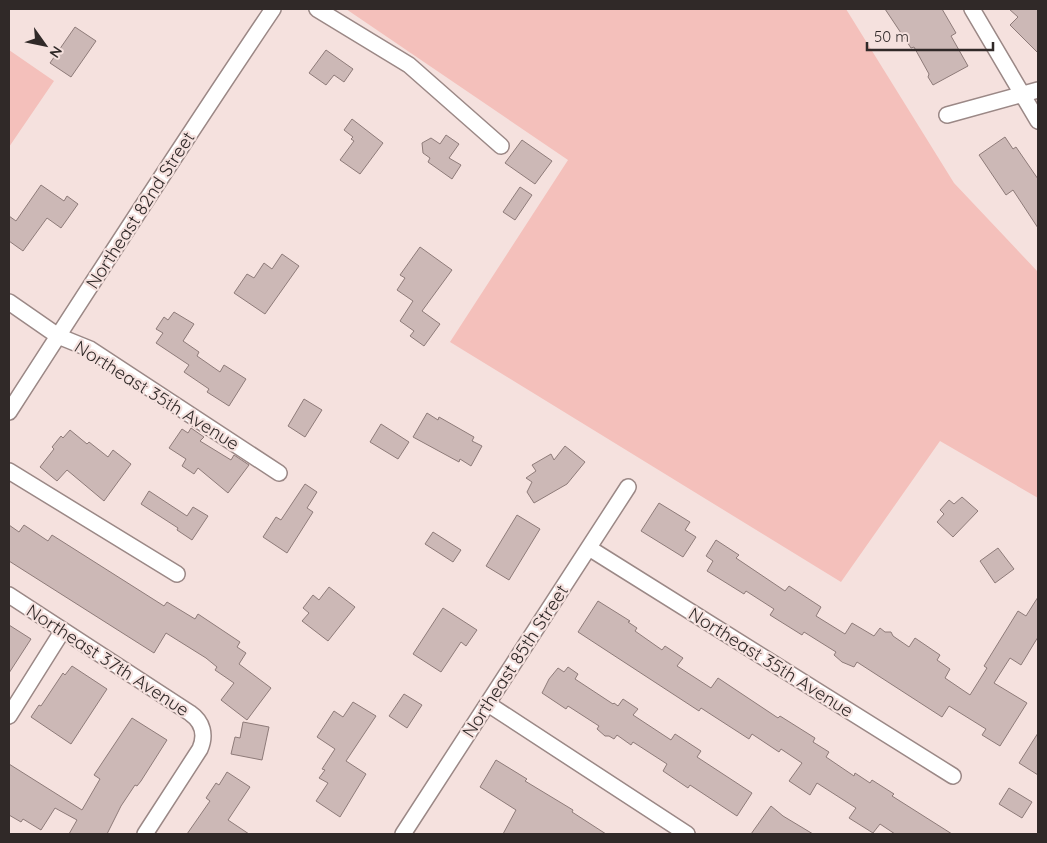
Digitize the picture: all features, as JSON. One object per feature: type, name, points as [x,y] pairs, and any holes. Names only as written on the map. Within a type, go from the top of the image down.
[{"type":"street","name":"Northeast 82nd Street","points":[[9,412],[175,154],[272,9]]},
{"type":"street","points":[[317,9],[408,66],[501,146]]},
{"type":"street","points":[[972,9],[1038,121]]},
{"type":"street","points":[[947,116],[1038,90]]},
{"type":"street","name":"Northeast 35th Avenue","points":[[9,302],[58,336],[90,349],[279,472]]},
{"type":"street","points":[[9,471],[177,574]]},
{"type":"street","name":"Northeast 85th Street","points":[[403,834],[628,488]]},
{"type":"street","name":"Northeast 35th Avenue","points":[[589,548],[954,776]]},
{"type":"street","name":"Northeast 37th Avenue","points":[[9,595],[194,716],[203,728],[203,739],[200,749],[145,834]]},
{"type":"street","points":[[9,716],[63,630]]},
{"type":"street","points":[[488,704],[688,834]]},
{"type":"shaded area","points":[[346,9],[846,9],[954,183],[1038,272],[1038,498],[940,441],[841,582],[450,342],[568,160]]},
{"type":"shaded area","points":[[9,50],[54,81],[9,147]]},
{"type":"building","points":[[885,9],[942,9],[956,33],[951,36],[968,66],[933,85],[914,47],[911,48]]},
{"type":"building","points":[[1009,9],[1038,9],[1038,53],[1010,25],[1018,17]]},
{"type":"building","points":[[75,27],[96,41],[71,77],[50,63]]},
{"type":"building","points":[[326,50],[353,69],[344,82],[334,75],[326,85],[309,73]]},
{"type":"building","points":[[352,119],[383,143],[360,174],[340,160],[354,141],[351,139],[353,137],[344,130]]},
{"type":"building","points":[[446,135],[459,144],[449,158],[461,165],[452,179],[428,162],[430,158],[423,153],[422,143],[431,138],[440,144]]},
{"type":"building","points":[[1005,137],[1013,149],[1016,147],[1038,179],[1038,228],[1013,190],[1006,195],[979,155]]},
{"type":"building","points":[[522,140],[552,161],[535,184],[505,163]]},
{"type":"building","points":[[41,185],[64,201],[67,196],[78,204],[61,228],[47,218],[23,251],[9,241],[9,216],[16,221]]},
{"type":"building","points":[[520,187],[532,195],[515,220],[503,212]]},
{"type":"building","points":[[420,247],[452,270],[422,311],[440,324],[424,346],[410,336],[414,331],[400,321],[413,301],[397,290],[405,278],[400,275]]},
{"type":"building","points":[[282,254],[299,266],[265,314],[234,293],[247,274],[254,278],[264,263],[272,269]]},
{"type":"building","points":[[174,312],[194,324],[183,341],[199,352],[197,356],[220,372],[224,365],[246,379],[229,406],[207,392],[209,389],[184,372],[189,365],[156,343],[163,333],[156,329],[164,317],[168,320]]},
{"type":"building","points":[[304,399],[322,410],[305,437],[288,426]]},
{"type":"building","points":[[427,413],[438,420],[439,417],[474,437],[472,441],[482,446],[471,466],[460,459],[459,462],[413,437]]},
{"type":"building","points":[[381,424],[409,442],[398,459],[370,442]]},
{"type":"building","points":[[191,428],[204,437],[200,441],[231,460],[234,455],[249,465],[228,493],[198,468],[194,474],[182,466],[186,459],[169,448],[182,429],[188,433]]},
{"type":"building","points":[[70,430],[87,444],[89,442],[108,457],[113,450],[131,464],[104,501],[67,470],[57,481],[40,467],[54,449],[52,447],[61,436],[63,438]]},
{"type":"building","points":[[565,446],[585,462],[567,484],[534,503],[527,492],[532,482],[526,478],[536,471],[532,465],[551,454],[554,460]]},
{"type":"building","points":[[305,484],[317,492],[307,508],[313,512],[287,553],[263,537],[276,517],[281,520]]},
{"type":"building","points":[[149,491],[187,516],[193,507],[208,516],[192,540],[177,530],[178,528],[141,504]]},
{"type":"building","points":[[962,497],[978,511],[953,537],[937,522],[944,514],[940,510],[949,500],[954,504]]},
{"type":"building","points":[[659,503],[690,522],[685,530],[696,537],[683,557],[641,531]]},
{"type":"building","points":[[517,515],[540,529],[509,580],[486,566]]},
{"type":"building","points":[[9,525],[19,532],[24,525],[48,541],[52,535],[164,606],[167,602],[195,619],[198,614],[240,642],[237,647],[246,653],[239,664],[271,688],[247,720],[221,700],[234,683],[215,670],[217,667],[206,658],[166,633],[154,653],[9,561]]},
{"type":"building","points":[[433,532],[461,550],[453,562],[425,544]]},
{"type":"building","points":[[716,540],[739,555],[736,558],[785,591],[789,586],[821,607],[816,616],[845,634],[852,623],[874,636],[880,628],[885,632],[891,632],[893,636],[909,647],[915,638],[940,655],[937,660],[950,669],[945,678],[970,695],[987,668],[984,666],[1018,611],[1026,616],[1038,597],[1038,637],[1021,665],[1010,658],[994,683],[1027,703],[1000,746],[982,735],[986,729],[949,706],[942,717],[857,662],[854,667],[842,662],[834,655],[836,652],[804,632],[802,635],[770,615],[774,609],[746,591],[744,594],[707,571],[713,561],[706,556]]},
{"type":"building","points":[[998,548],[1014,569],[995,583],[980,561]]},
{"type":"building","points":[[329,587],[355,607],[328,641],[302,621],[309,613],[303,608],[313,595],[319,600]]},
{"type":"building","points":[[598,601],[630,621],[628,622],[637,628],[635,631],[662,650],[665,646],[683,658],[677,666],[711,688],[718,678],[778,718],[780,716],[815,738],[813,742],[829,752],[826,757],[854,776],[855,773],[870,783],[872,780],[894,794],[892,796],[952,834],[895,834],[880,824],[873,833],[849,818],[856,808],[817,783],[810,795],[789,781],[802,763],[781,749],[779,752],[752,734],[749,739],[701,708],[699,711],[578,632]]},
{"type":"building","points":[[443,608],[477,630],[466,646],[461,642],[441,672],[413,654]]},
{"type":"building","points":[[9,625],[31,639],[9,673]]},
{"type":"building","points":[[72,666],[107,689],[71,744],[31,717],[39,705],[41,706],[63,673],[65,675]]},
{"type":"building","points":[[568,667],[578,674],[575,679],[613,704],[618,706],[623,699],[638,709],[633,715],[671,740],[675,734],[701,751],[697,757],[752,793],[737,816],[690,785],[688,788],[663,771],[667,764],[633,742],[631,745],[617,735],[614,739],[605,736],[597,729],[599,726],[568,706],[566,709],[542,693],[549,679],[558,668],[564,672]]},
{"type":"building","points":[[404,694],[422,705],[407,728],[389,716]]},
{"type":"building","points":[[353,702],[376,716],[346,761],[366,774],[340,817],[316,801],[328,783],[319,778],[325,770],[322,769],[335,749],[317,737],[334,711],[343,717]]},
{"type":"building","points":[[132,718],[167,740],[141,781],[137,786],[135,785],[121,806],[107,834],[69,834],[77,820],[55,808],[41,830],[23,819],[21,822],[9,815],[9,764],[82,810],[100,779],[94,775]]},
{"type":"building","points":[[243,722],[269,727],[262,760],[231,754],[235,737],[240,738]]},
{"type":"building","points":[[1038,733],[1038,775],[1019,763]]},
{"type":"building","points":[[496,760],[527,779],[525,781],[573,810],[572,812],[606,834],[503,834],[516,810],[480,787]]},
{"type":"building","points":[[227,772],[250,787],[228,820],[249,834],[187,834],[210,801],[206,798],[216,783],[219,785]]},
{"type":"building","points":[[1009,788],[1032,802],[1022,818],[999,804]]},
{"type":"building","points":[[771,806],[783,816],[813,834],[751,834]]}]
